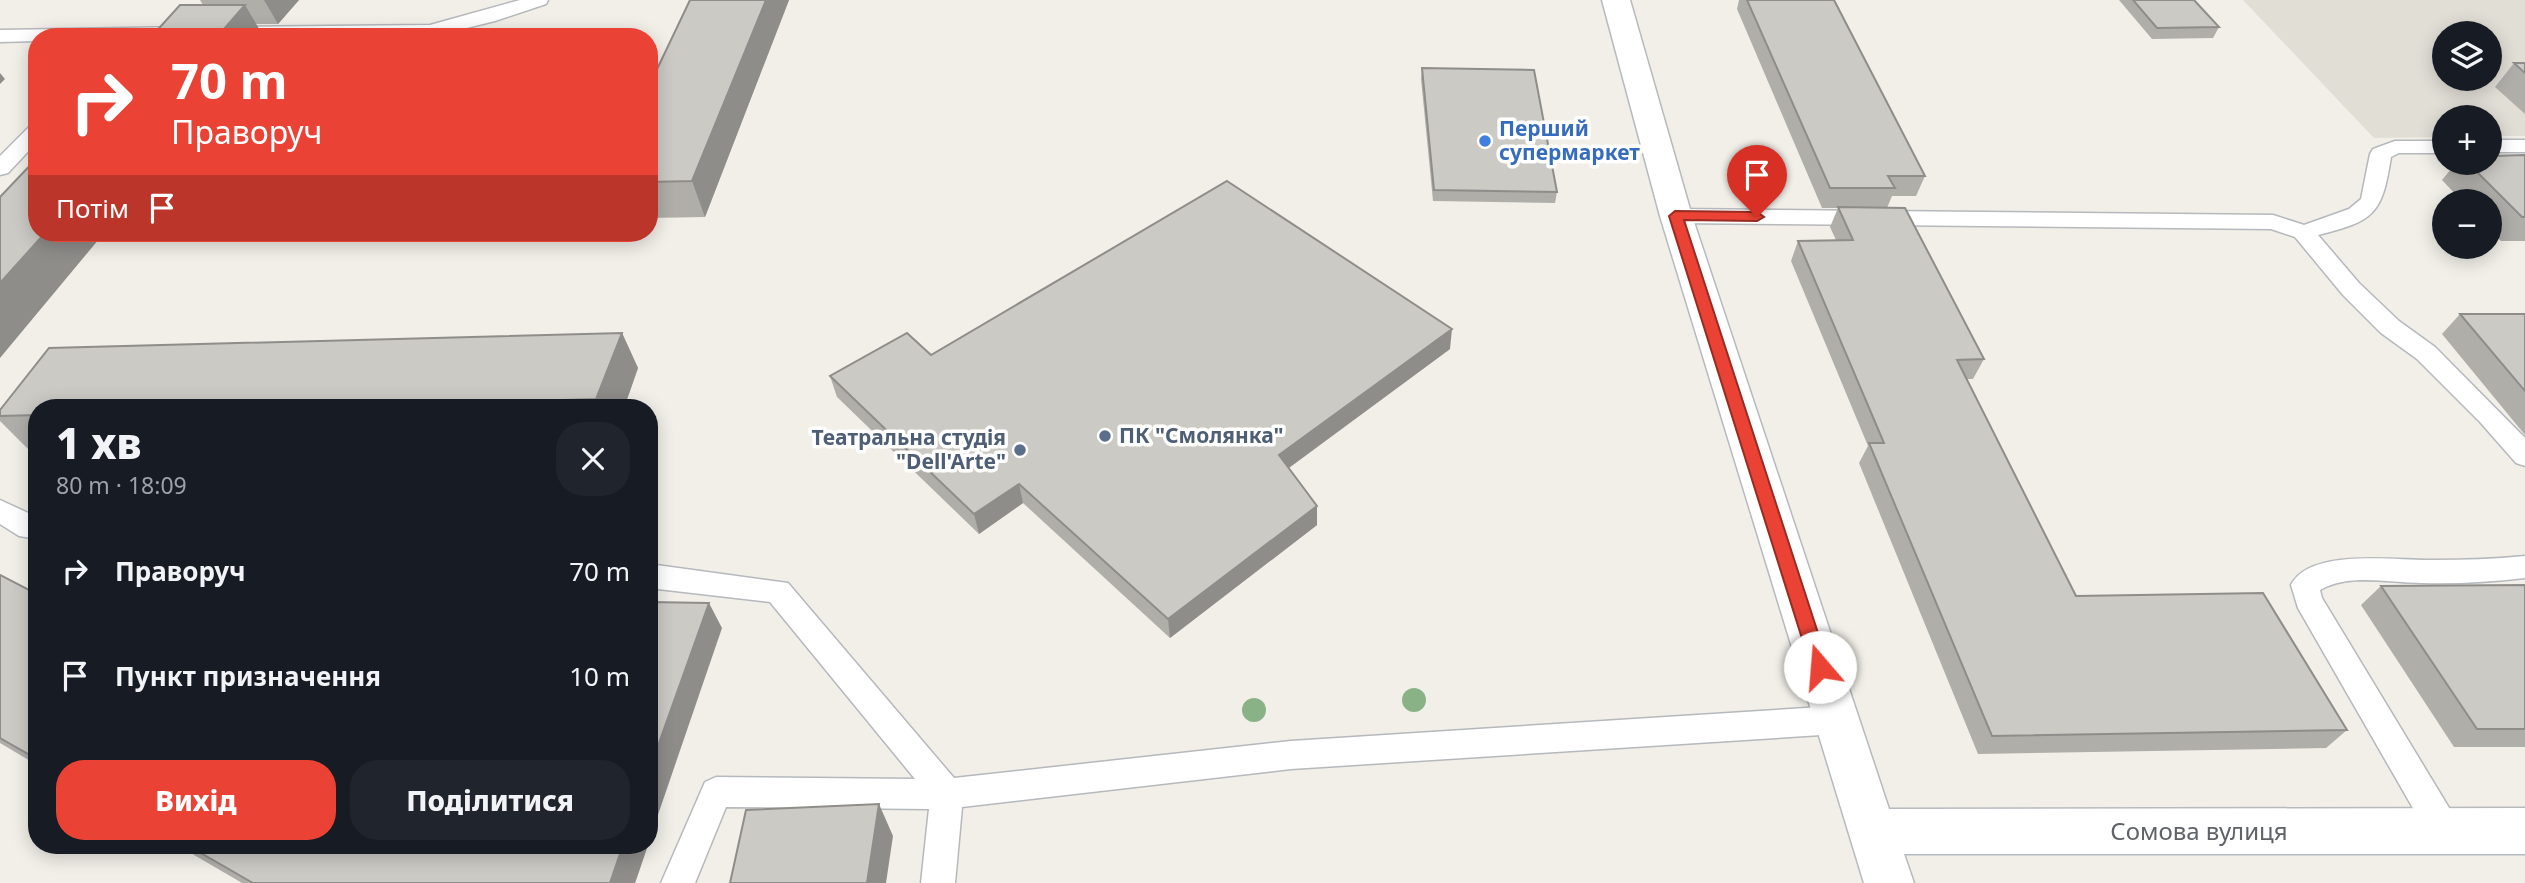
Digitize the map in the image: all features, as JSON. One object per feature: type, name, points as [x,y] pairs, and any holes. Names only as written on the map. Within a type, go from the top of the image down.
[{"type":"street","points":[[1616,0],[1675,216],[1889,883]]},
{"type":"street","name":"Сомова вулиця","points":[[1872,832],[2525,831]]},
{"type":"lane","points":[[442,28],[488,17],[539,0]]},
{"type":"lane","points":[[0,36],[28,36]]},
{"type":"lane","points":[[0,168],[28,140]]},
{"type":"lane","points":[[2502,146],[2525,146]]},
{"type":"lane","points":[[2303,232],[2334,224],[2362,211],[2370,202],[2381,155],[2395,147],[2432,147]]},
{"type":"lane","points":[[1675,216],[2273,222],[2303,232],[2351,289],[2390,327],[2426,353],[2525,456]]},
{"type":"lane","points":[[0,511],[28,527]]},
{"type":"lane","points":[[2445,832],[2308,600],[2305,584],[2316,577],[2344,570],[2425,572],[2525,568]]},
{"type":"lane","points":[[658,577],[778,591],[947,794],[938,883]]},
{"type":"lane","points":[[678,883],[716,792],[947,794],[1291,755],[1837,720]]},
{"type":"shaded area","points":[[2243,0],[2525,0],[2525,136],[2502,136],[2502,105],[2432,105],[2432,137],[2374,138]]},
{"type":"building","points":[[690,0],[766,0],[692,181],[658,182],[658,67]]},
{"type":"building","points":[[1747,0],[1834,0],[1925,176],[1888,176],[1895,188],[1830,188]]},
{"type":"building","points":[[2133,0],[2194,0],[2219,27],[2157,28]]},
{"type":"building","points":[[180,5],[245,5],[225,28],[159,28]]},
{"type":"building","points":[[2514,63],[2525,63],[2525,73]]},
{"type":"building","name":"Перший супермаркет","points":[[1422,68],[1534,70],[1557,192],[1434,190]]},
{"type":"building","points":[[2525,155],[2525,217],[2502,197],[2502,189],[2494,189],[2480,175],[2502,175],[2502,156]]},
{"type":"building","points":[[28,167],[28,242],[37,242],[0,283],[0,197]]},
{"type":"building","name":"ПК \"Смолянка\"","points":[[1227,181],[1452,329],[1279,455],[1317,506],[1168,619],[1019,484],[974,514],[830,376],[907,333],[931,355]]},
{"type":"building","points":[[1838,207],[1905,208],[1984,359],[1957,360],[2076,596],[2263,593],[2347,730],[1992,736],[1869,443],[1884,443],[1798,241],[1853,240]]},
{"type":"building","points":[[2460,314],[2525,314],[2525,391]]},
{"type":"building","points":[[622,333],[596,399],[28,399],[28,415],[0,416],[0,410],[49,348]]},
{"type":"building","points":[[0,575],[28,589],[28,754],[0,738]]},
{"type":"building","points":[[2525,585],[2525,729],[2477,729],[2381,586]]},
{"type":"building","points":[[658,602],[709,603],[658,746]]},
{"type":"building","points":[[879,804],[867,883],[730,883],[746,810]]},
{"type":"building","points":[[203,854],[620,854],[610,883],[253,883]]},
{"type":"place","name":"Перший супермаркет","points":[[1485,141]]},
{"type":"place","name":"ПК \"Смолянка\"","points":[[1105,436]]},
{"type":"place","name":"Театральна студiя \"Dell'Arte\"","points":[[1020,450]]},
{"type":"route","points":[[1757,217],[1675,216],[1820,667]]}]
